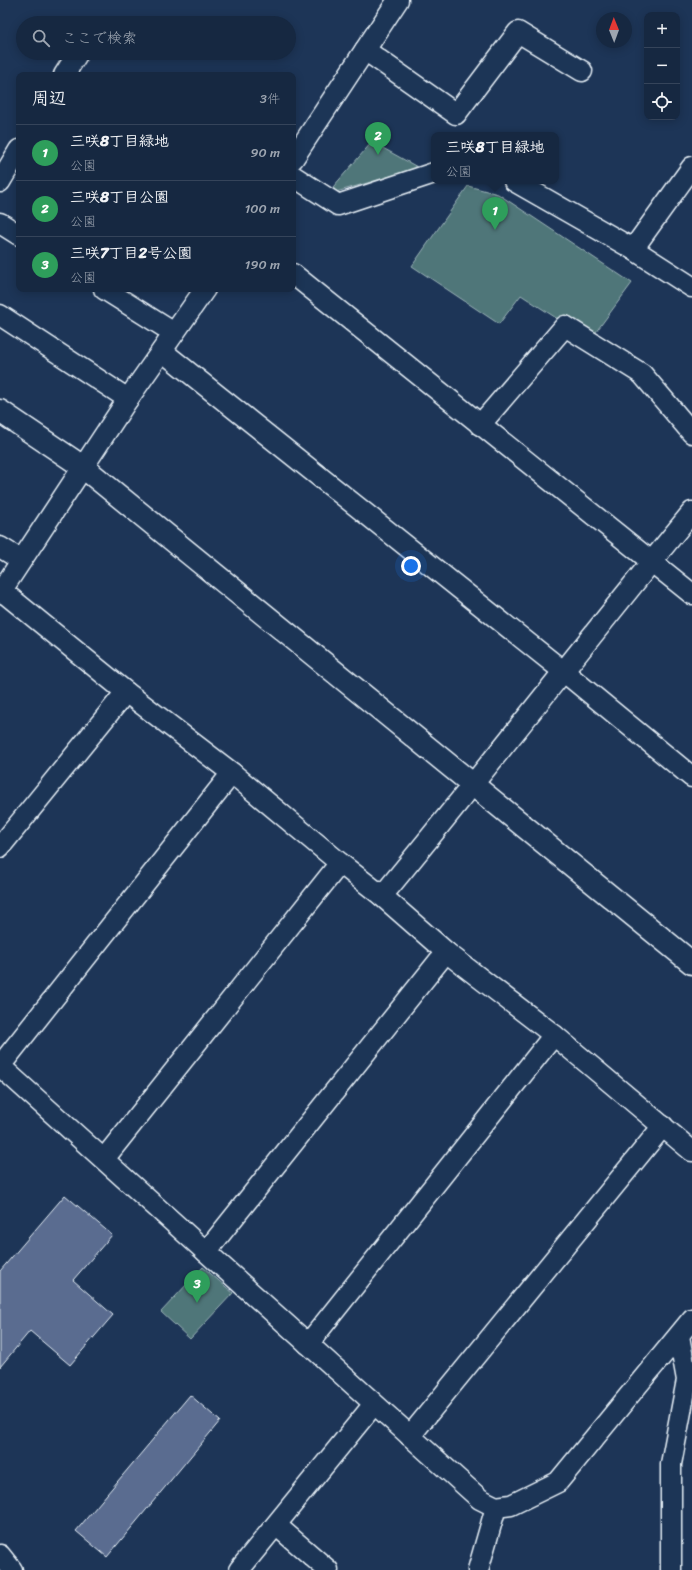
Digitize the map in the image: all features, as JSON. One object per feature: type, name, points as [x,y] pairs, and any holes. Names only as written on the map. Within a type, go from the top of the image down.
[{"type":"street","points":[[296,154],[398,0]]},
{"type":"street","points":[[365,50],[456,114],[518,32],[582,71]]},
{"type":"street","points":[[66,72],[74,60]]},
{"type":"street","points":[[0,182],[16,155]]},
{"type":"street","points":[[633,249],[692,167]]},
{"type":"street","points":[[296,178],[338,206],[431,174]]},
{"type":"street","points":[[519,184],[633,249],[692,288]]},
{"type":"street","points":[[0,223],[16,233]]},
{"type":"street","points":[[296,276],[692,594]]},
{"type":"street","points":[[109,292],[174,333]]},
{"type":"street","points":[[203,292],[128,399],[1,592],[126,692],[232,772],[340,863],[382,896],[446,952],[554,1035],[692,1151]]},
{"type":"street","points":[[0,315],[128,399]]},
{"type":"street","points":[[480,425],[565,326],[642,374],[692,433]]},
{"type":"street","points":[[162,351],[563,671],[692,777]]},
{"type":"street","points":[[0,411],[83,467],[692,962]]},
{"type":"street","points":[[382,896],[474,785],[563,671],[692,512]]},
{"type":"street","points":[[0,547],[21,560]]},
{"type":"street","points":[[0,847],[126,692]]},
{"type":"street","points":[[232,772],[0,1066],[480,1499],[496,1507],[511,1505],[558,1482],[692,1320]]},
{"type":"street","points":[[104,1159],[340,863]]},
{"type":"street","points":[[206,1252],[446,952]]},
{"type":"street","points":[[308,1344],[554,1035]]},
{"type":"street","points":[[410,1436],[663,1126]]},
{"type":"street","points":[[671,1570],[672,1464],[687,1380],[679,1336]]},
{"type":"street","points":[[239,1570],[374,1404]]},
{"type":"street","points":[[478,1570],[496,1507]]},
{"type":"street","points":[[276,1525],[328,1570]]},
{"type":"street","points":[[0,1555],[12,1570]]},
{"type":"green space","points":[[372,142],[419,168],[336,192],[333,187]]},
{"type":"green space","points":[[468,186],[498,194],[632,283],[590,340],[521,295],[499,324],[412,266]]},
{"type":"green space","points":[[203,1267],[233,1293],[190,1339],[161,1312]]},
{"type":"building","points":[[65,1195],[112,1235],[73,1280],[113,1315],[70,1365],[30,1331],[0,1367],[0,1271]]},
{"type":"building","points":[[190,1395],[220,1421],[107,1557],[76,1531]]},
{"type":"place","name":"三咲8丁目公園","points":[[378,155]]},
{"type":"place","name":"三咲8丁目緑地","points":[[495,230]]},
{"type":"place","name":"三咲7丁目2号公園","points":[[197,1303]]}]
